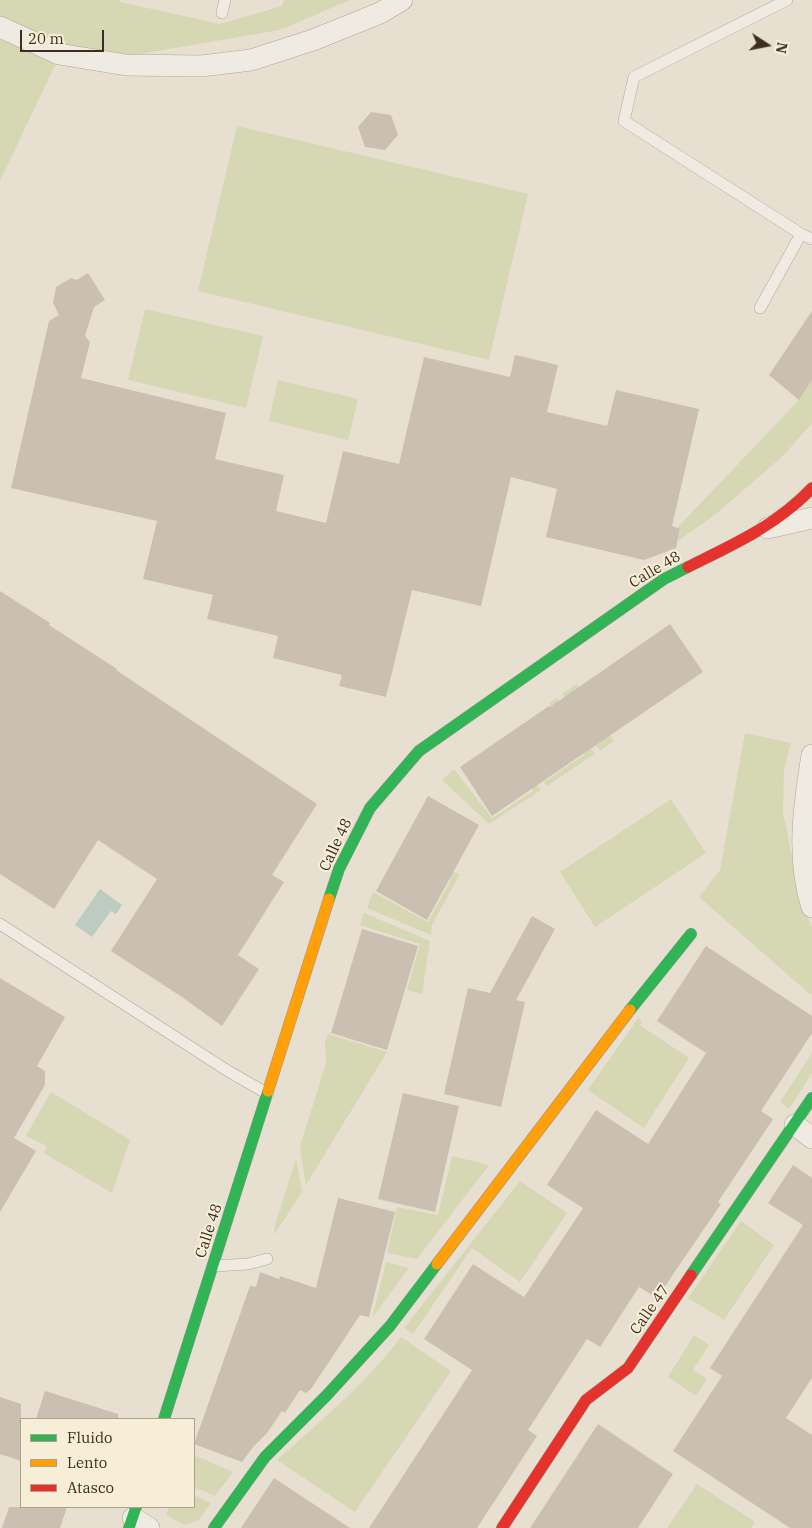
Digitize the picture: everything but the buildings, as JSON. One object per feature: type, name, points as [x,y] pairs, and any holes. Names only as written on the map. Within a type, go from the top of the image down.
[{"type":"street","points":[[0,27],[59,54],[126,65],[201,66],[251,60],[313,40],[380,13],[402,0]]},
{"type":"street","name":"Calle 48","points":[[164,1418],[339,869],[370,808],[419,751],[664,579],[763,529],[795,506],[812,488]]},
{"type":"street","points":[[763,529],[812,518]]},
{"type":"street","points":[[812,755],[802,831],[805,886],[812,907]]},
{"type":"street","points":[[214,1528],[265,1457],[327,1395],[390,1326],[630,1010],[691,934]]},
{"type":"street","name":"Calle 47","points":[[502,1528],[586,1400],[628,1368],[812,1098]]},
{"type":"street","points":[[795,1125],[812,1138]]},
{"type":"lane","points":[[222,13],[225,0]]},
{"type":"lane","points":[[788,0],[634,77],[624,121],[801,234],[812,239]]},
{"type":"lane","points":[[760,308],[801,234]]},
{"type":"lane","points":[[0,924],[228,1071],[268,1094]]},
{"type":"lane","points":[[214,1266],[248,1264],[267,1259]]},
{"type":"green space","points":[[0,0],[120,0],[120,2],[220,24],[282,6],[284,0],[350,0],[280,30],[128,56],[63,44],[0,19]]},
{"type":"green space","points":[[0,35],[57,61],[0,181]]},
{"type":"green space","points":[[237,126],[528,194],[489,360],[198,291]]},
{"type":"green space","points":[[145,309],[263,336],[246,408],[128,380]]},
{"type":"green space","points":[[278,380],[358,399],[348,440],[269,421]]},
{"type":"green space","points":[[812,380],[812,423],[783,456],[716,514],[678,541],[680,530],[677,528],[799,400]]},
{"type":"green space","points":[[577,684],[614,741],[600,751],[562,694]]},
{"type":"green space","points":[[557,698],[595,754],[547,786],[544,782],[584,755],[549,703]]},
{"type":"green space","points":[[745,733],[791,743],[784,769],[783,812],[801,900],[812,928],[812,996],[699,897],[720,870]]},
{"type":"green space","points":[[454,769],[492,818],[533,791],[526,780],[532,777],[541,790],[489,824],[442,780]]},
{"type":"green space","points":[[671,799],[706,853],[595,927],[560,872]]},
{"type":"green space","points":[[451,871],[460,874],[432,925],[431,935],[367,908],[373,892],[428,922],[451,880],[448,877]]},
{"type":"green space","points":[[364,913],[430,941],[422,994],[407,990],[420,944],[360,925]]},
{"type":"green space","points":[[638,1018],[642,1021],[640,1025],[689,1058],[644,1128],[588,1090]]},
{"type":"green space","points":[[328,1034],[387,1052],[306,1185],[300,1149],[326,1063],[325,1043]]},
{"type":"green space","points":[[812,1053],[812,1073],[789,1109],[780,1102]]},
{"type":"green space","points":[[51,1092],[130,1140],[112,1193],[44,1153],[47,1146],[26,1136]]},
{"type":"green space","points":[[452,1156],[489,1165],[417,1259],[387,1253],[397,1207],[438,1215]]},
{"type":"green space","points":[[296,1159],[302,1192],[274,1235],[275,1225]]},
{"type":"green space","points":[[520,1181],[567,1213],[520,1282],[472,1248],[413,1334],[404,1328]]},
{"type":"green space","points":[[741,1221],[774,1245],[724,1320],[688,1298]]},
{"type":"green space","points":[[386,1262],[409,1268],[372,1318]]},
{"type":"green space","points":[[694,1335],[709,1345],[693,1370],[707,1379],[696,1396],[668,1377]]},
{"type":"green space","points":[[401,1337],[451,1371],[355,1512],[277,1460],[358,1386]]},
{"type":"green space","points":[[195,1455],[233,1472],[215,1496],[195,1487]]},
{"type":"green space","points":[[697,1484],[755,1522],[751,1528],[667,1528]]},
{"type":"green space","points":[[195,1495],[211,1503],[199,1520],[185,1525],[166,1515],[169,1508],[195,1508]]},
{"type":"shaded area","points":[[100,889],[122,905],[116,914],[111,911],[92,937],[75,925]]},
{"type":"traffic: fast","points":[[329,899],[339,869],[370,808],[419,751],[664,579],[688,567]]},
{"type":"traffic: fast","points":[[630,1010],[691,934]]},
{"type":"traffic: fast","points":[[164,1418],[268,1091]]},
{"type":"traffic: fast","points":[[691,1275],[812,1098]]},
{"type":"traffic: fast","points":[[214,1528],[265,1457],[327,1395],[390,1326],[437,1264]]},
{"type":"traffic: fast","points":[[129,1528],[136,1508]]},
{"type":"traffic: slow","points":[[268,1091],[329,899]]},
{"type":"traffic: slow","points":[[437,1264],[630,1010]]},
{"type":"traffic: jam","points":[[688,567],[769,524],[812,488]]},
{"type":"traffic: jam","points":[[502,1528],[586,1400],[628,1368],[691,1275]]}]
